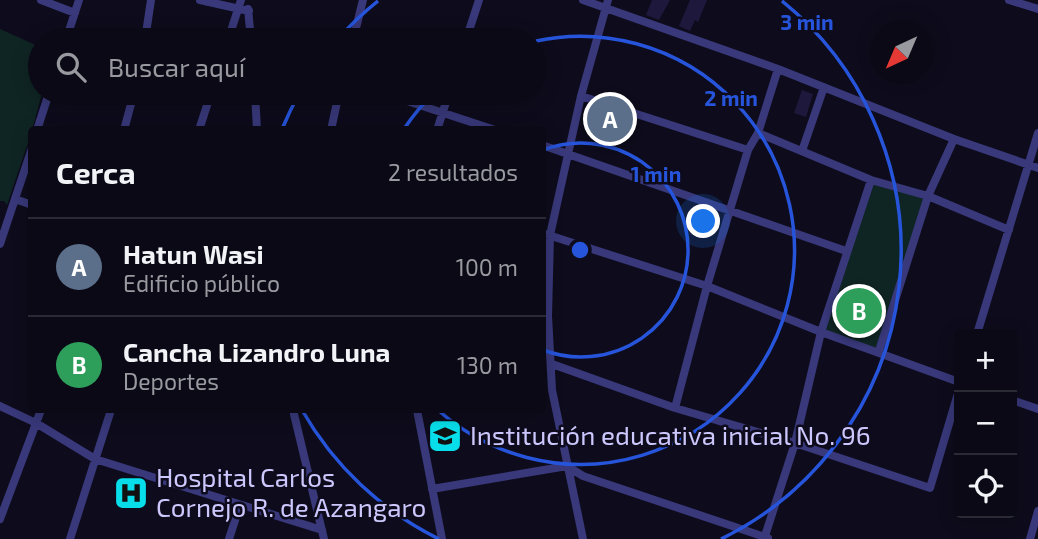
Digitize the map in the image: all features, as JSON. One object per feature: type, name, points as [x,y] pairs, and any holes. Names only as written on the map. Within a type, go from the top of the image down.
[{"type":"street","points":[[41,0],[75,13]]},
{"type":"street","points":[[70,28],[79,0]]},
{"type":"street","points":[[147,28],[151,0]]},
{"type":"street","points":[[200,0],[241,3],[249,11],[250,28]]},
{"type":"street","points":[[356,28],[363,0]]},
{"type":"street","points":[[470,28],[479,0]]},
{"type":"street","points":[[583,0],[606,4],[954,139],[1038,168]]},
{"type":"street","points":[[1009,0],[1038,9]]},
{"type":"street","points":[[232,28],[241,3]]},
{"type":"street","points":[[606,4],[581,96],[570,155],[546,234],[707,286],[821,332],[954,380]]},
{"type":"street","points":[[675,408],[707,286],[748,150],[758,132],[778,69]]},
{"type":"street","points":[[802,151],[824,87]]},
{"type":"street","points":[[581,96],[748,150]]},
{"type":"street","points":[[38,126],[45,105]]},
{"type":"street","points":[[125,126],[131,105]]},
{"type":"street","points":[[201,126],[207,105]]},
{"type":"street","points":[[256,105],[257,126]]},
{"type":"street","points":[[332,126],[336,105]]},
{"type":"street","points":[[421,105],[483,126]]},
{"type":"street","points":[[439,126],[445,105]]},
{"type":"street","points":[[758,132],[872,180],[928,197],[1009,230]]},
{"type":"street","points":[[978,329],[1038,133]]},
{"type":"street","points":[[879,351],[928,197],[954,139]]},
{"type":"street","points":[[546,146],[732,209],[846,251]]},
{"type":"street","points":[[0,244],[28,160]]},
{"type":"street","points":[[432,489],[567,466],[583,476],[766,538],[795,443],[821,332],[872,180]]},
{"type":"street","points":[[15,199],[28,204]]},
{"type":"street","points":[[546,323],[552,364],[552,390],[583,539]]},
{"type":"street","points":[[552,364],[675,408],[795,443],[930,488],[958,392]]},
{"type":"street","points":[[546,391],[552,390]]},
{"type":"street","points":[[1017,402],[1038,409]]},
{"type":"street","points":[[0,406],[36,423],[95,459],[240,505],[323,535]]},
{"type":"street","points":[[0,519],[40,413]]},
{"type":"street","points":[[70,539],[110,413]]},
{"type":"street","points":[[294,413],[323,535]]},
{"type":"street","points":[[417,413],[442,539]]},
{"type":"street","points":[[229,539],[240,505]]},
{"type":"street","points":[[1030,539],[1038,511]]},
{"type":"green space","points":[[0,29],[28,42],[28,105],[39,105],[33,126],[28,126],[28,143],[7,205],[0,201]]},
{"type":"green space","points":[[871,180],[927,199],[879,351],[821,332]]},
{"type":"building","points":[[652,0],[670,0],[659,20],[646,15]]},
{"type":"building","points":[[690,0],[707,0],[698,22],[695,20],[690,31],[679,26]]},
{"type":"building","points":[[802,90],[813,94],[806,117],[794,113]]},
{"type":"building","points":[[589,106],[625,117],[622,125],[586,114]]},
{"type":"place","name":"Hatun Wasi","points":[[610,119]]},
{"type":"place","name":"Cancha Lizandro Luna","points":[[859,311]]},
{"type":"place","name":"Institución educativa inicial No. 96","points":[[445,436]]},
{"type":"place","name":"Hospital Carlos Cornejo R. de Azangaro","points":[[131,493]]}]
